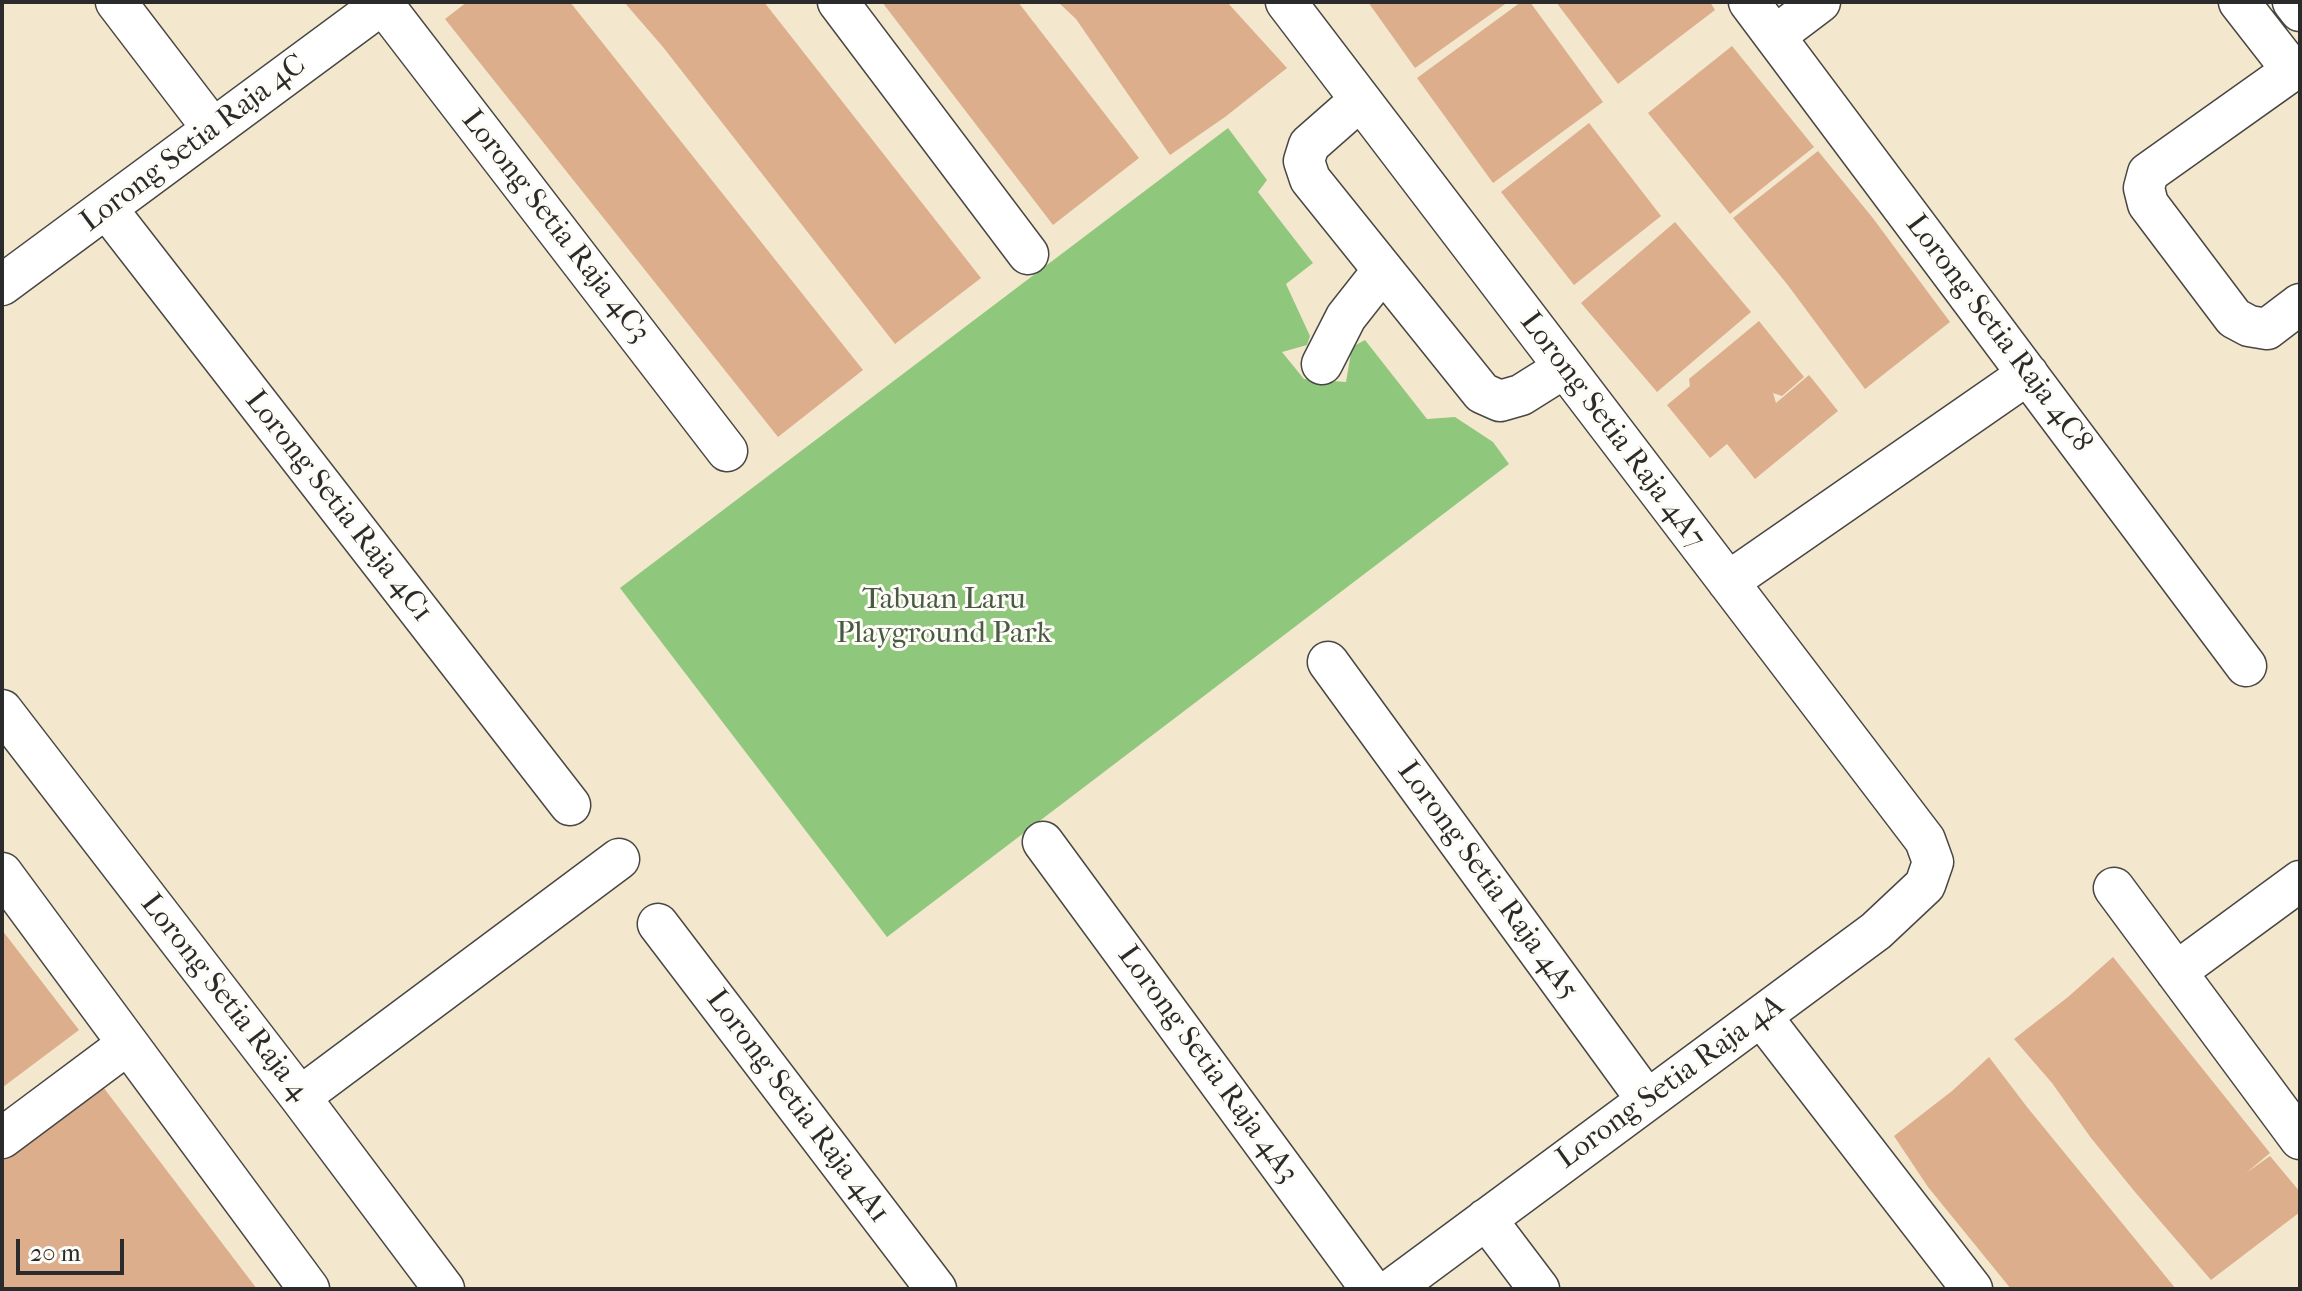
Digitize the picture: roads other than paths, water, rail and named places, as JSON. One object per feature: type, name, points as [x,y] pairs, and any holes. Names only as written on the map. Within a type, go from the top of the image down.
[{"type":"street","points":[[116,2],[213,129]]},
{"type":"street","points":[[838,2],[1028,254]]},
{"type":"street","name":"Lorong Setia Raja 4A7","points":[[1286,2],[1925,840],[1933,862]]},
{"type":"street","name":"Lorong Setia Raja 4C8","points":[[1749,2],[2246,666]]},
{"type":"street","points":[[1775,36],[1820,2]]},
{"type":"street","points":[[2239,2],[2296,68],[2148,173],[2144,188],[2148,204],[2234,318],[2249,326],[2267,329],[2300,304]]},
{"type":"street","points":[[2293,2],[2300,11]]},
{"type":"street","name":"Lorong Setia Raja 4C","points":[[2,285],[384,3]]},
{"type":"street","name":"Lorong Setia Raja 4C3","points":[[384,3],[727,451]]},
{"type":"street","points":[[1359,101],[1309,145],[1304,161],[1310,179],[1482,393],[1500,401],[1521,395],[1564,368]]},
{"type":"street","name":"Lorong Setia Raja 4C1","points":[[107,209],[570,805]]},
{"type":"street","points":[[1322,364],[1346,317],[1383,270]]},
{"type":"street","points":[[1728,582],[2028,374]]},
{"type":"street","name":"Lorong Setia Raja 4A5","points":[[1328,662],[1647,1100]]},
{"type":"street","name":"Lorong Setia Raja 4","points":[[2,710],[444,1289]]},
{"type":"street","name":"Lorong Setia Raja 4A3","points":[[1043,842],[1371,1289]]},
{"type":"street","points":[[300,1097],[619,859]]},
{"type":"street","name":"Lorong Setia Raja 4A","points":[[1392,1289],[1876,931],[1925,885],[1933,862]]},
{"type":"street","points":[[2,873],[309,1289]]},
{"type":"street","points":[[2176,972],[2300,881]]},
{"type":"street","points":[[2114,888],[2300,1139]]},
{"type":"street","name":"Lorong Setia Raja 4A1","points":[[658,924],[936,1289]]},
{"type":"street","points":[[1761,1016],[1972,1289]]},
{"type":"street","points":[[2,1138],[128,1044]]},
{"type":"street","points":[[1486,1219],[1539,1289]]},
{"type":"park label","name":"Tabuan Laru Playground Park","points":[[944,618]]}]
